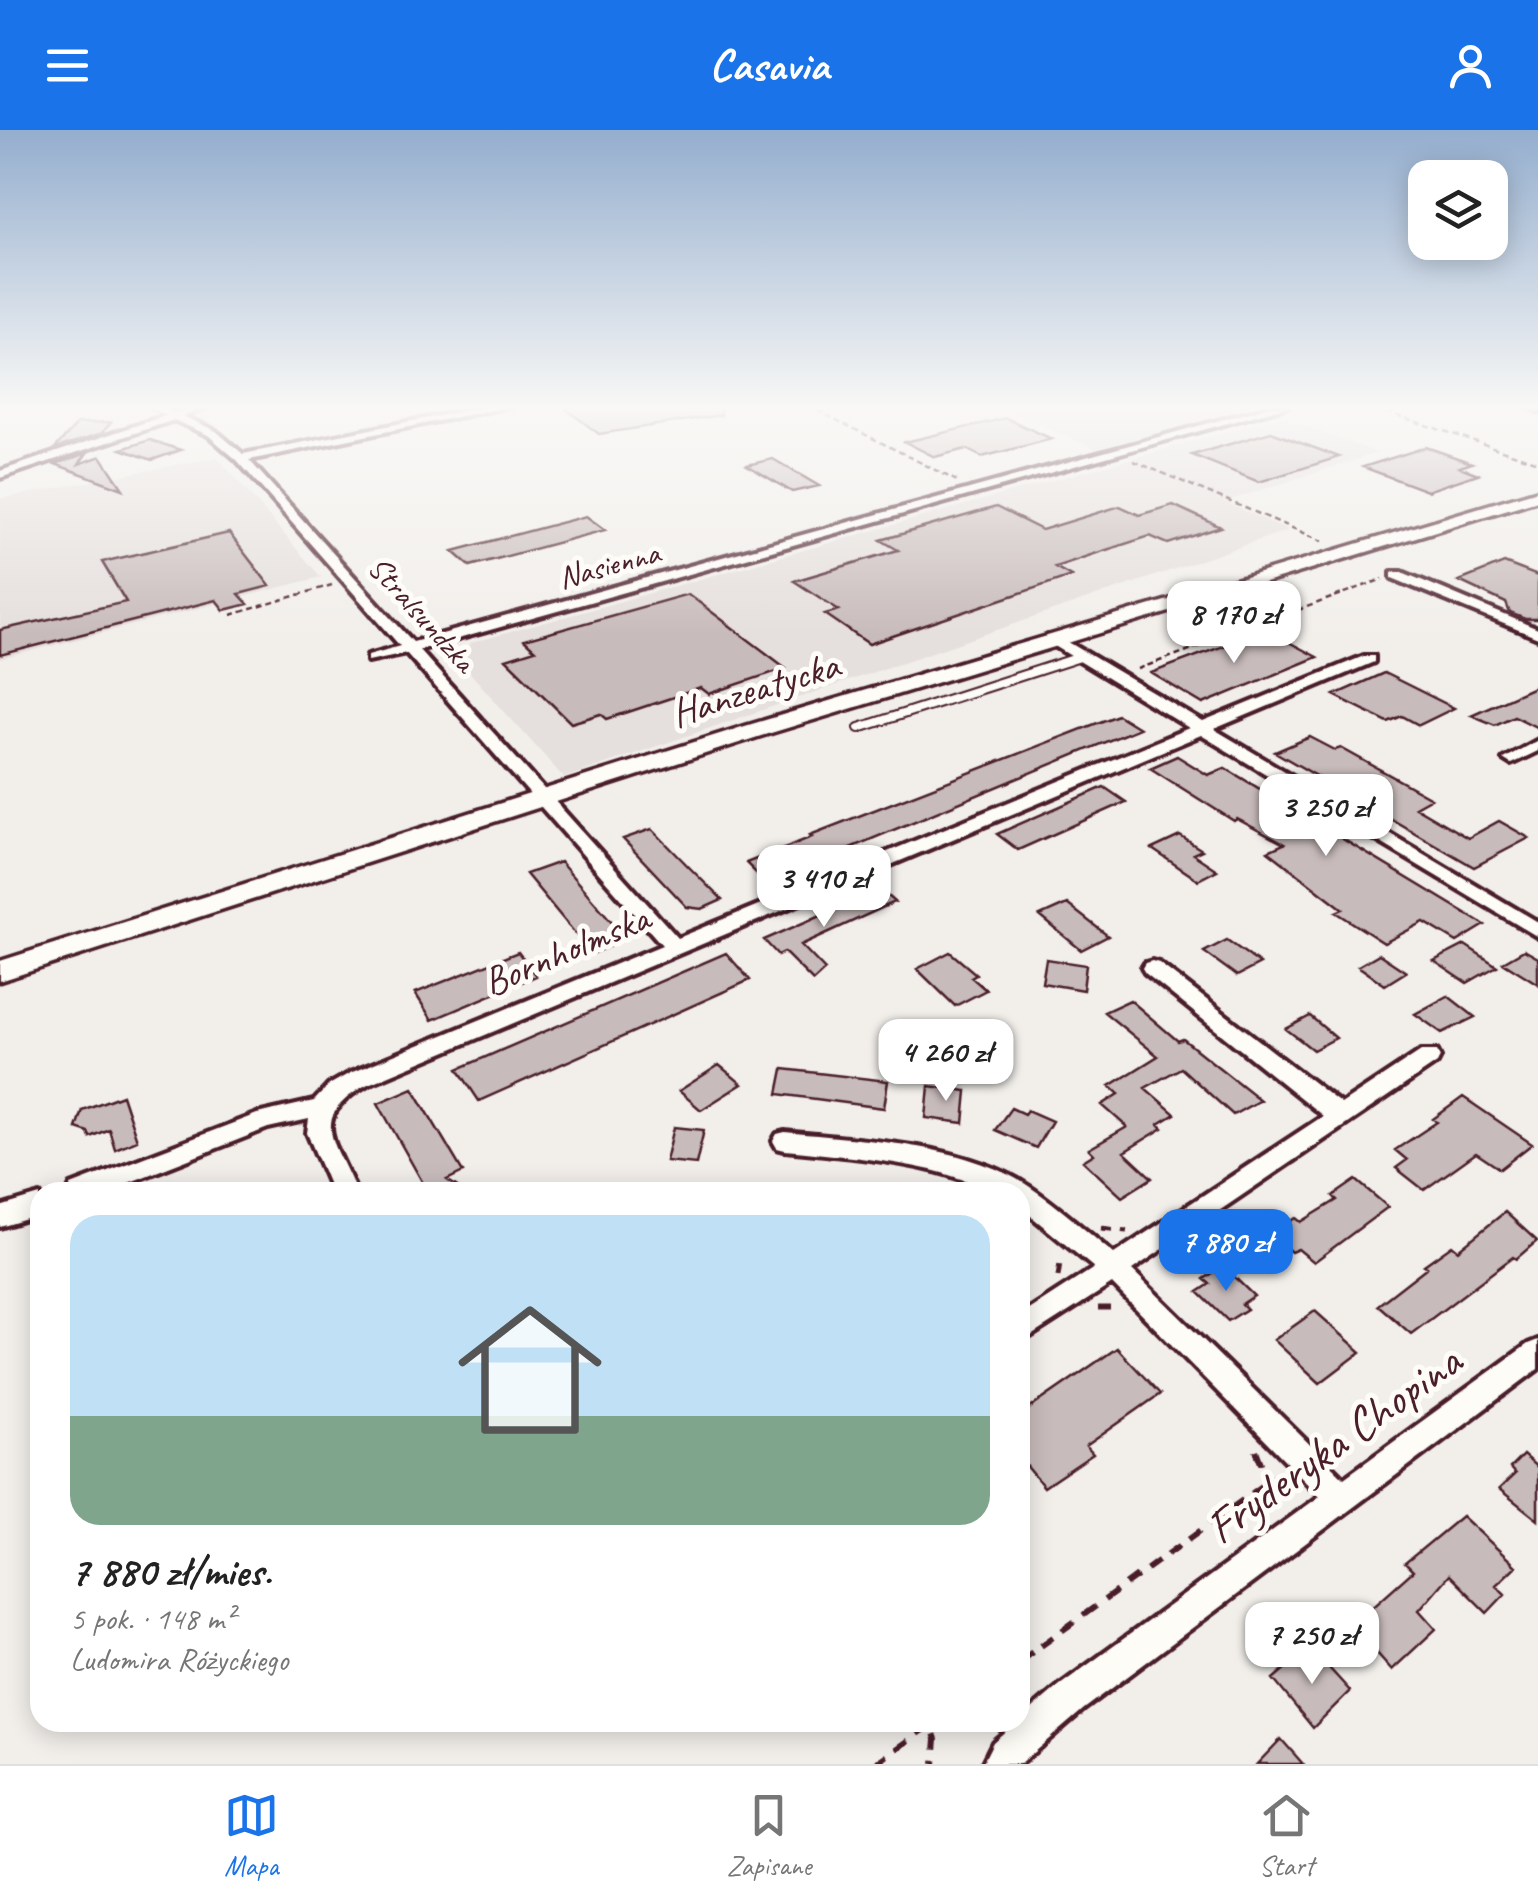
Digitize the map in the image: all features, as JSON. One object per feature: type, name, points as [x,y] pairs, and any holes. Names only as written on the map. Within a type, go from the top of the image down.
[{"type":"street","name":"Stralsundzka","points":[[263,482],[673,945]]},
{"type":"street","name":"Nasienna","points":[[374,658],[1008,482]]},
{"type":"street","name":"Hanzeatycka","points":[[0,971],[1053,639],[1538,495]]},
{"type":"street","points":[[1397,574],[1538,634]]},
{"type":"street","points":[[1053,639],[1538,931]]},
{"type":"street","name":"Bornholmska","points":[[106,1182],[265,1120],[321,1108],[336,1090],[358,1079],[1369,659]]},
{"type":"street","points":[[1511,759],[1538,745]]},
{"type":"street","points":[[1152,968],[1338,1116]]},
{"type":"street","points":[[1030,1324],[1429,1057]]},
{"type":"street","points":[[321,1108],[319,1133],[340,1182]]},
{"type":"street","points":[[784,1141],[918,1156],[999,1182]]},
{"type":"street","points":[[1030,1202],[1113,1268],[1341,1496]]},
{"type":"street","points":[[0,1216],[30,1208]]},
{"type":"street","name":"Fryderyka Chopina","points":[[1000,1764],[1004,1754],[1072,1697],[1538,1353]]},
{"type":"lane","points":[[859,728],[1080,656]]},
{"type":"path","points":[[959,482],[976,491]]},
{"type":"path","points":[[1184,482],[1324,541]]},
{"type":"path","points":[[1115,678],[1397,574]]},
{"type":"path","points":[[231,615],[262,602],[352,580]]},
{"type":"path","points":[[1030,1653],[1268,1482]]},
{"type":"path","points":[[875,1764],[921,1732]]},
{"type":"path","points":[[934,1732],[934,1764]]},
{"type":"shaded area","points":[[87,482],[239,482],[321,577],[0,659],[0,499]]},
{"type":"shaded area","points":[[1046,482],[1286,482],[1224,502],[1289,530],[564,778],[462,664],[471,643]]},
{"type":"building","points":[[776,482],[813,482],[819,486],[792,492]]},
{"type":"building","points":[[1404,482],[1453,482],[1427,491]]},
{"type":"building","points":[[1173,505],[1221,527],[1168,544],[1150,536],[1097,553],[1055,567],[1071,576],[869,644],[825,614],[839,610],[794,581],[898,550],[881,540],[996,507],[1042,530],[1120,506],[1139,515]]},
{"type":"building","points":[[586,516],[605,530],[470,566],[453,551]]},
{"type":"building","points":[[229,533],[270,586],[239,594],[248,604],[224,610],[216,600],[0,655],[0,630],[126,602],[102,562]]},
{"type":"building","points":[[1504,563],[1538,576],[1538,619],[1510,613],[1506,603],[1459,581]]},
{"type":"building","points":[[688,594],[786,668],[709,694],[701,688],[607,719],[601,714],[571,723],[506,659],[535,650],[524,640]]},
{"type":"building","points":[[1266,630],[1317,657],[1203,704],[1151,673]]},
{"type":"building","points":[[1384,673],[1454,708],[1419,725],[1402,716],[1388,722],[1334,695]]},
{"type":"building","points":[[1538,685],[1538,728],[1514,716],[1495,725],[1471,715]]},
{"type":"building","points":[[1118,715],[1139,728],[766,883],[746,863],[810,835]]},
{"type":"building","points":[[1310,737],[1335,750],[1341,748],[1431,798],[1415,807],[1468,838],[1499,821],[1529,838],[1474,867],[1275,752]]},
{"type":"building","points":[[1177,756],[1208,775],[1225,768],[1485,925],[1457,942],[1424,922],[1384,943],[1336,912],[1343,909],[1268,851],[1284,844],[1237,819],[1234,821],[1150,768]]},
{"type":"building","points":[[1104,787],[1126,802],[1018,850],[997,834]]},
{"type":"building","points":[[652,829],[722,900],[702,909],[687,907],[623,839]]},
{"type":"building","points":[[1180,836],[1202,850],[1193,854],[1217,870],[1198,880],[1152,849]]},
{"type":"building","points":[[560,862],[619,930],[611,946],[592,954],[526,874]]},
{"type":"building","points":[[880,889],[895,902],[801,945],[825,970],[813,981],[784,952],[778,955],[764,940]]},
{"type":"building","points":[[1067,904],[1108,936],[1081,950],[1040,916]]},
{"type":"building","points":[[1227,940],[1260,964],[1237,976],[1204,952]]},
{"type":"building","points":[[1465,945],[1497,966],[1467,983],[1434,961]]},
{"type":"building","points":[[1524,950],[1538,958],[1538,984],[1503,962]]},
{"type":"building","points":[[518,952],[536,976],[432,1020],[415,993]]},
{"type":"building","points":[[950,952],[976,974],[971,977],[986,990],[955,1006],[917,969]]},
{"type":"building","points":[[726,953],[750,980],[479,1101],[458,1069]]},
{"type":"building","points":[[1379,954],[1406,972],[1385,985],[1358,966]]},
{"type":"building","points":[[1046,959],[1086,965],[1083,990],[1042,983]]},
{"type":"building","points":[[1448,996],[1475,1017],[1442,1033],[1415,1014]]},
{"type":"building","points":[[1130,1000],[1178,1041],[1183,1039],[1260,1100],[1233,1115],[1181,1068],[1145,1088],[1175,1114],[1159,1124],[1163,1128],[1124,1152],[1152,1178],[1122,1197],[1083,1161],[1094,1154],[1089,1149],[1127,1127],[1102,1105],[1119,1094],[1110,1086],[1158,1056],[1104,1012]]},
{"type":"building","points":[[1310,1016],[1336,1038],[1313,1050],[1286,1029]]},
{"type":"building","points":[[719,1065],[742,1084],[701,1110],[679,1091]]},
{"type":"building","points":[[783,1069],[888,1081],[884,1108],[778,1094]]},
{"type":"building","points":[[929,1086],[967,1091],[964,1123],[926,1118]]},
{"type":"building","points":[[413,1088],[463,1172],[447,1180],[450,1182],[422,1182],[378,1103]]},
{"type":"building","points":[[122,1095],[137,1140],[115,1149],[109,1129],[90,1137],[88,1132],[76,1128],[82,1110]]},
{"type":"building","points":[[1463,1097],[1532,1144],[1500,1169],[1476,1153],[1424,1190],[1396,1168],[1407,1160],[1395,1150],[1437,1122],[1433,1119]]},
{"type":"building","points":[[1011,1108],[1052,1121],[1036,1148],[995,1130]]},
{"type":"building","points":[[674,1127],[704,1130],[696,1164],[666,1161]]},
{"type":"building","points":[[1356,1180],[1388,1207],[1314,1262],[1298,1249],[1291,1252],[1270,1234],[1296,1218],[1301,1222],[1337,1200],[1333,1196]]},
{"type":"building","points":[[1505,1212],[1537,1241],[1516,1259],[1513,1257],[1411,1334],[1378,1305],[1427,1267],[1424,1265],[1452,1245],[1458,1250]]},
{"type":"building","points":[[1223,1266],[1254,1296],[1242,1304],[1247,1309],[1228,1321],[1198,1292],[1210,1284],[1204,1279]]},
{"type":"building","points":[[1315,1311],[1361,1352],[1320,1383],[1274,1340]]},
{"type":"building","points":[[1117,1348],[1160,1394],[1086,1446],[1093,1454],[1044,1487],[1030,1470],[1030,1408]]},
{"type":"building","points":[[1523,1455],[1538,1468],[1538,1520],[1499,1489],[1515,1474],[1510,1468]]},
{"type":"building","points":[[1462,1516],[1516,1566],[1496,1585],[1505,1594],[1487,1613],[1449,1575],[1419,1610],[1436,1629],[1392,1670],[1352,1625],[1413,1571],[1405,1563]]},
{"type":"building","points":[[1310,1647],[1350,1691],[1313,1728],[1273,1679]]},
{"type":"building","points":[[1281,1739],[1303,1764],[1257,1764]]}]
